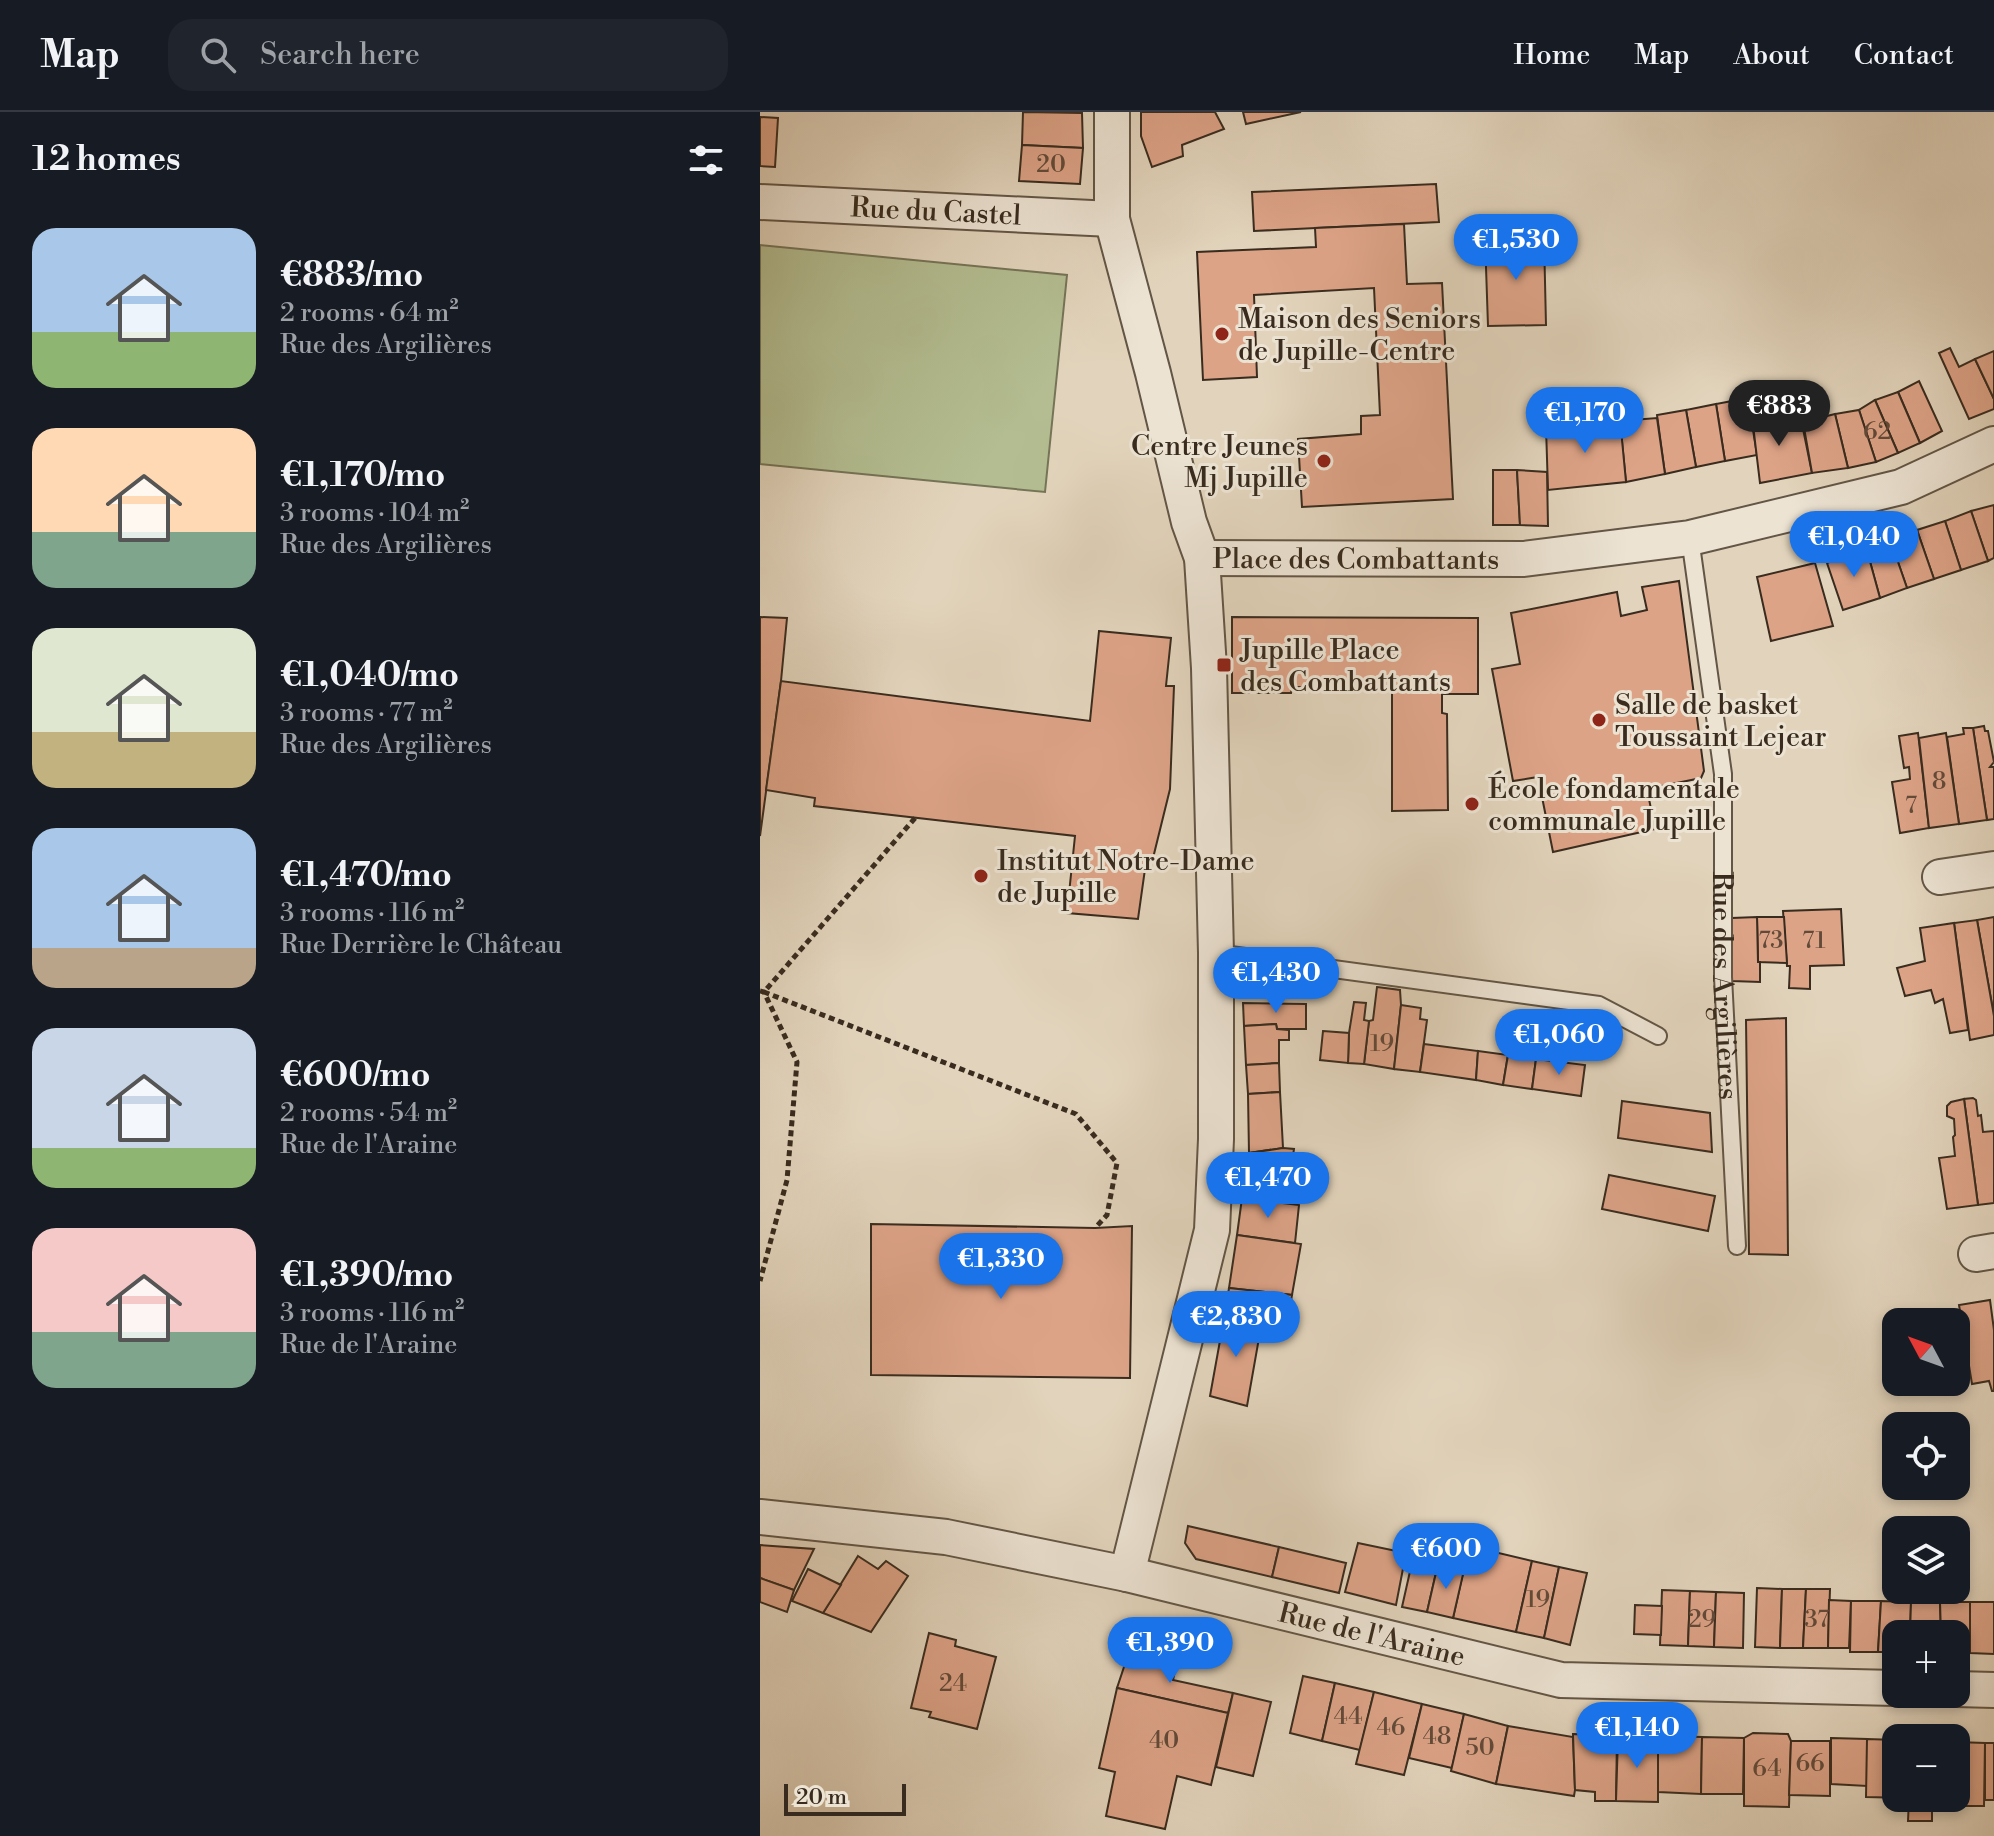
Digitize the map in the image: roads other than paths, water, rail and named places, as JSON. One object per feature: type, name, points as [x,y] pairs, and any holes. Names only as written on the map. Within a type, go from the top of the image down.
[{"type":"street","name":"Place des Combattants","points":[[1112,112],[1112,219],[1189,522],[1202,558],[1524,559],[1690,538]]},
{"type":"street","name":"Rue du Castel","points":[[760,202],[1112,219]]},
{"type":"street","points":[[1690,538],[1901,487],[1994,444]]},
{"type":"street","points":[[1127,1574],[1212,1230],[1216,1139],[1216,953],[1209,668],[1202,558]]},
{"type":"street","points":[[1940,877],[1994,869]]},
{"type":"street","name":"Rue de l'Araine","points":[[760,1517],[946,1537],[1127,1574],[1561,1680],[1882,1688]]},
{"type":"street","points":[[1970,1689],[1994,1690]]},
{"type":"lane","name":"Rue des Argilières","points":[[1690,538],[1723,774],[1723,977],[1737,1246]]},
{"type":"lane","points":[[1216,953],[1599,1005],[1658,1036]]},
{"type":"place","name":"Maison des Seniors de Jupille-Centre","points":[[1222,334]]},
{"type":"place","name":"Centre Jeunes Mj Jupille","points":[[1324,461]]},
{"type":"place","name":"Jupille Place des Combattants","points":[[1224,665]]},
{"type":"place","name":"Salle de basket Toussaint Lejear","points":[[1599,720]]},
{"type":"place","name":"École fondamentale communale Jupille","points":[[1472,804]]},
{"type":"place","name":"Institut Notre-Dame de Jupille","points":[[981,876]]}]
